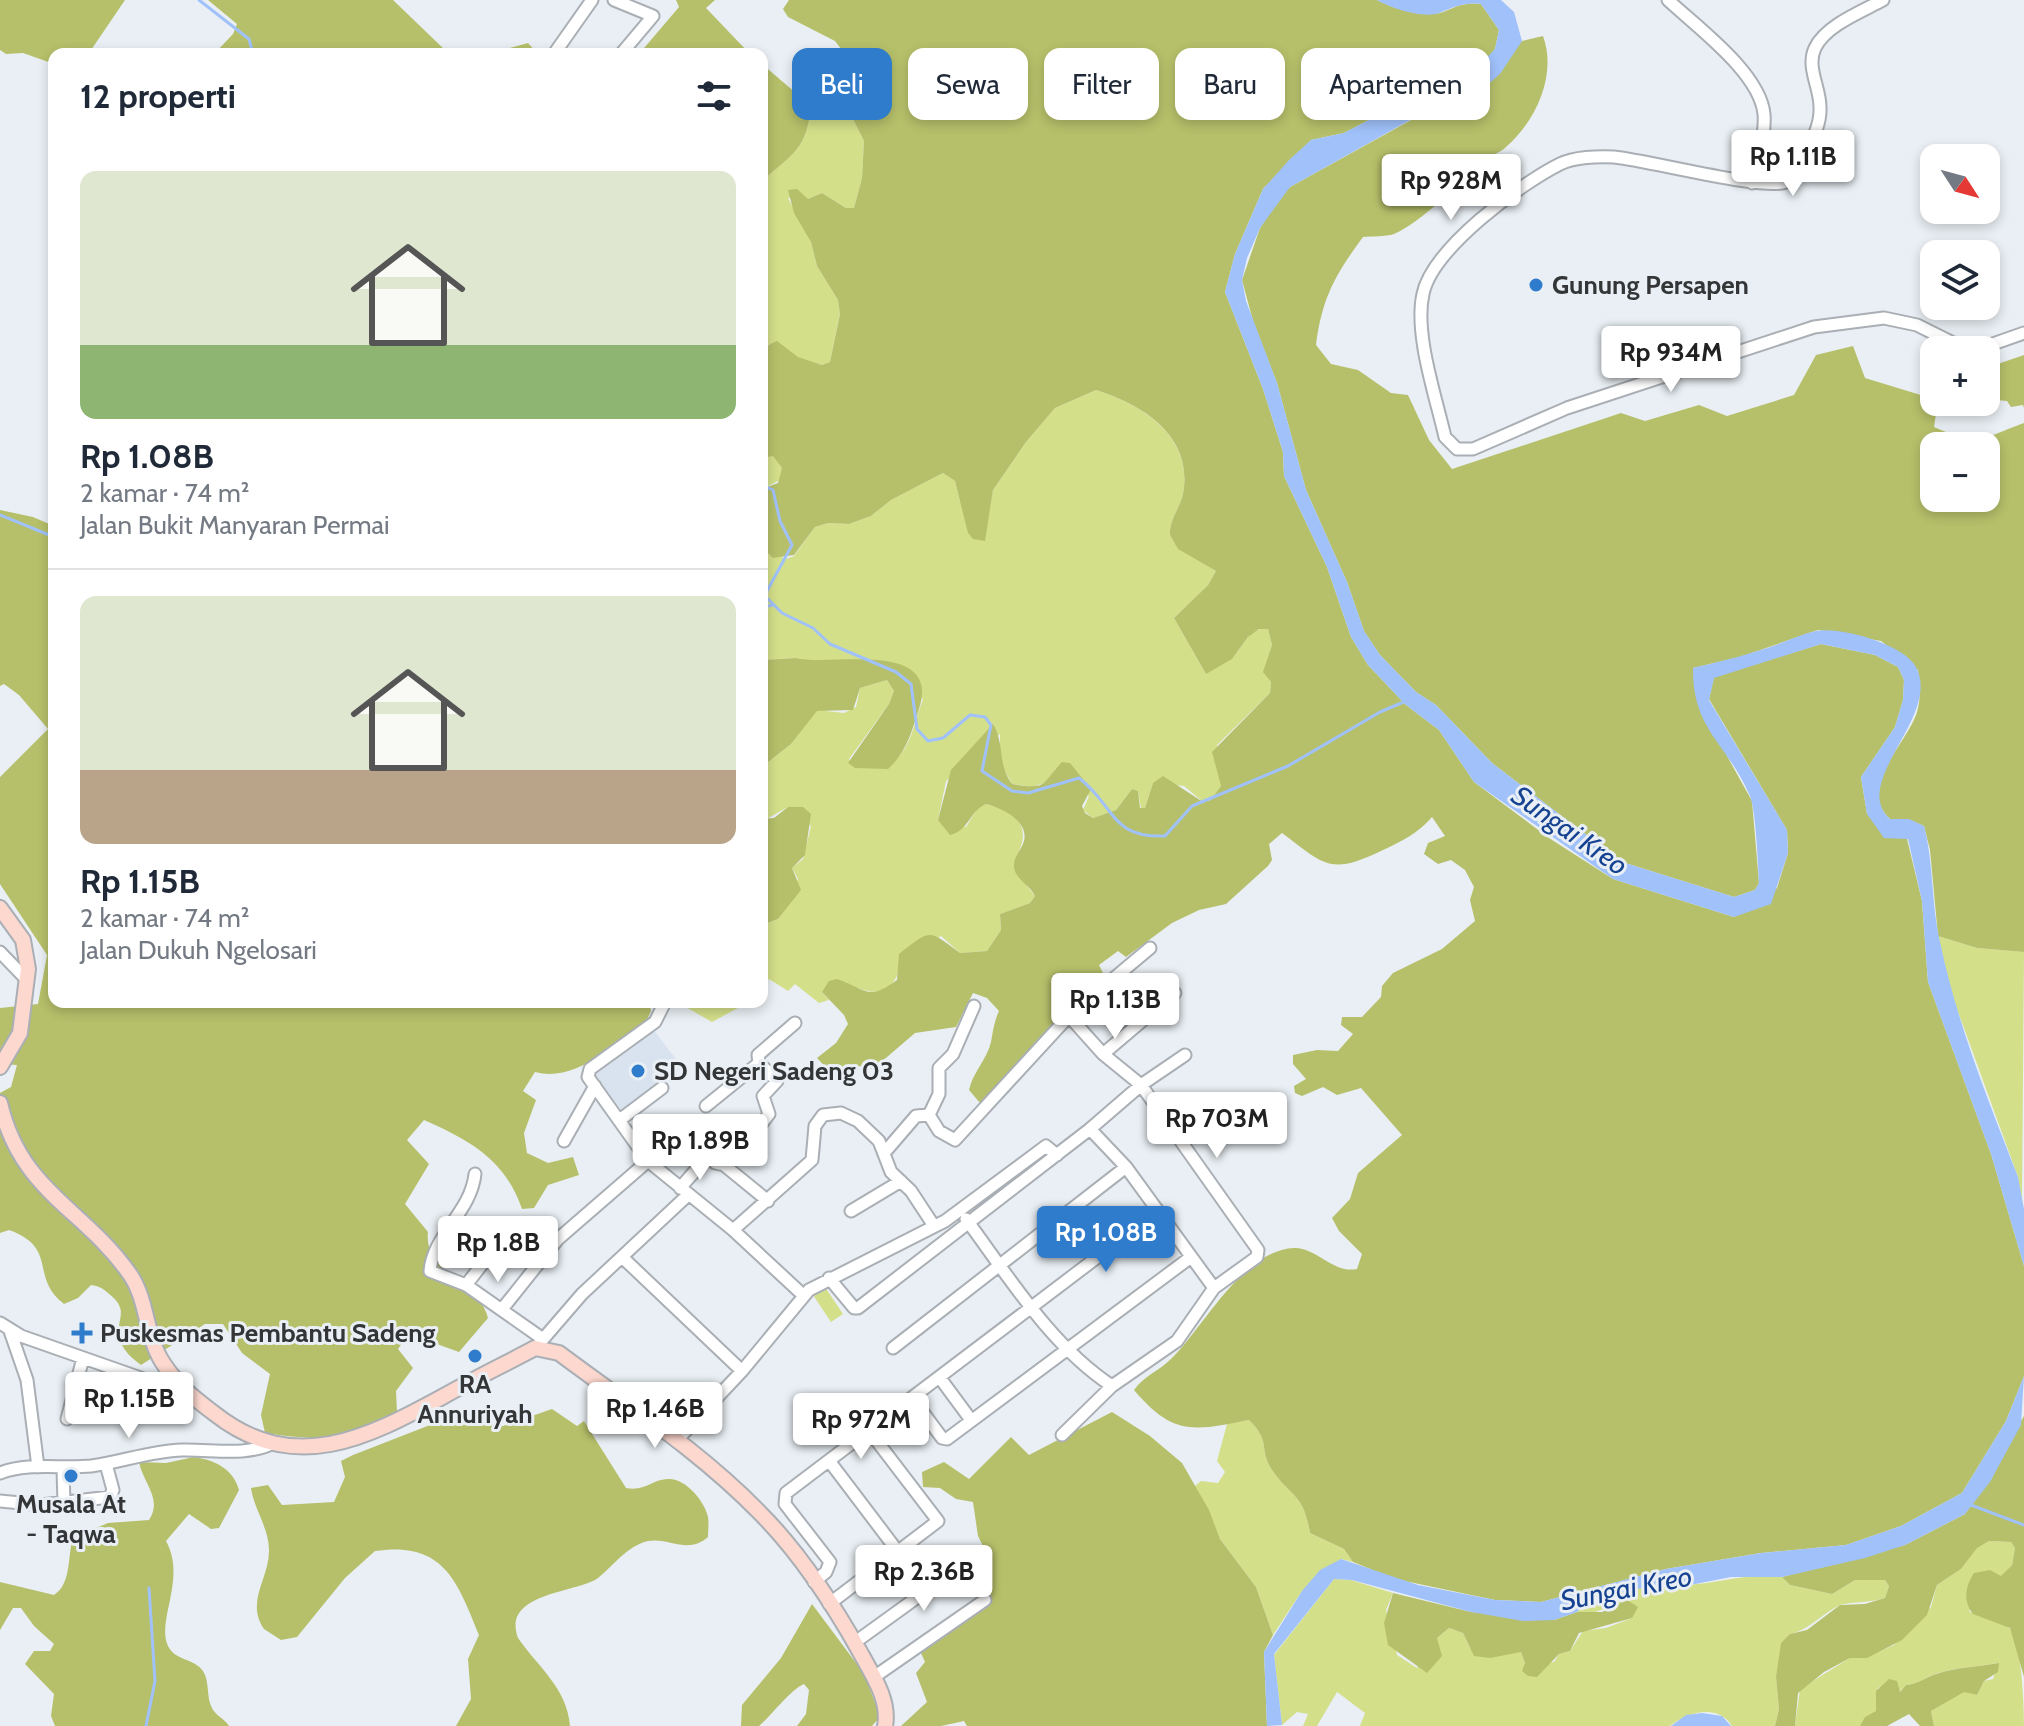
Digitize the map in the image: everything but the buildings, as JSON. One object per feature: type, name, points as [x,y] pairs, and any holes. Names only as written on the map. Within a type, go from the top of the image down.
[{"type":"main road","points":[[0,908],[23,940],[27,980],[20,1033],[5,1051],[0,1067]]},
{"type":"main road","points":[[0,1103],[8,1135],[26,1167],[130,1274],[152,1342],[162,1362],[189,1395],[232,1428],[273,1443],[324,1446],[356,1440],[539,1344],[559,1353],[676,1441],[760,1513],[814,1582],[874,1677],[884,1705],[885,1726]]},
{"type":"street","points":[[558,48],[592,0]]},
{"type":"street","points":[[614,0],[653,16],[626,48]]},
{"type":"street","points":[[1668,0],[1744,72],[1762,106],[1763,132],[1752,183]]},
{"type":"street","points":[[1883,0],[1828,33],[1814,50],[1811,60],[1820,115],[1796,175],[1786,182],[1752,183],[1670,164],[1610,157],[1562,163],[1500,205],[1447,248],[1423,294],[1423,332],[1445,437],[1457,449],[1464,450],[1567,408],[1814,327],[1884,318],[1917,325],[1961,347],[1990,345],[2024,333]]},
{"type":"street","points":[[929,1115],[939,1131],[955,1140],[1069,1016],[1150,948]]},
{"type":"street","points":[[0,952],[27,980]]},
{"type":"street","points":[[1103,1054],[1175,993]]},
{"type":"street","points":[[929,1115],[939,1094],[939,1068],[953,1054],[974,1006]]},
{"type":"street","points":[[662,1008],[655,1022],[590,1069],[588,1075],[648,1161],[733,1230],[803,1295]]},
{"type":"street","points":[[1062,1435],[1112,1386],[1177,1341],[1214,1288],[1257,1257],[1257,1244],[1141,1085],[1103,1054],[1069,1016]]},
{"type":"street","points":[[724,1165],[743,1148],[769,1114],[763,1096],[777,1081],[759,1063],[758,1055],[795,1023]]},
{"type":"street","points":[[829,1278],[854,1308],[858,1308],[1090,1129],[1141,1085],[1185,1055]]},
{"type":"street","points":[[706,1106],[759,1063]]},
{"type":"street","points":[[564,1141],[595,1086]]},
{"type":"street","points":[[621,1119],[662,1088]]},
{"type":"street","points":[[733,1230],[812,1160],[815,1126],[823,1115],[841,1113],[858,1121],[885,1152],[891,1172],[934,1226]]},
{"type":"street","points":[[885,1152],[916,1116],[929,1115]]},
{"type":"street","points":[[1090,1129],[1126,1167],[1214,1288]]},
{"type":"street","points":[[676,1441],[742,1371],[803,1295],[829,1278],[961,1211],[1046,1146],[1057,1155]]},
{"type":"street","points":[[475,1174],[472,1196],[434,1253],[429,1268],[431,1273],[466,1285],[503,1308],[539,1344],[567,1308],[622,1257],[684,1191],[709,1155],[715,1163],[724,1165],[768,1201]]},
{"type":"street","points":[[503,1308],[558,1239],[648,1161]]},
{"type":"street","points":[[893,1348],[1002,1267],[1126,1167]]},
{"type":"street","points":[[851,1211],[901,1181]]},
{"type":"street","points":[[961,1211],[1033,1308],[1090,1371],[1112,1386]]},
{"type":"street","points":[[814,1582],[826,1572],[830,1562],[785,1504],[784,1497],[1157,1212]]},
{"type":"street","points":[[466,1285],[508,1231]]},
{"type":"street","points":[[622,1257],[742,1371]]},
{"type":"street","points":[[913,1399],[944,1440],[1191,1257]]},
{"type":"street","points":[[5,1327],[189,1395]]},
{"type":"street","points":[[5,1327],[27,1380],[38,1467]]},
{"type":"street","points":[[67,1419],[83,1358]]},
{"type":"street","points":[[940,1378],[971,1420]]},
{"type":"street","points":[[829,1604],[937,1523],[938,1517],[870,1432]]},
{"type":"street","points":[[0,1473],[16,1467],[63,1469],[106,1464],[146,1453],[256,1450],[273,1443]]},
{"type":"street","points":[[830,1462],[899,1553]]},
{"type":"street","points":[[0,1501],[64,1504],[110,1497],[113,1490],[106,1464]]},
{"type":"street","points":[[63,1469],[64,1504]]},
{"type":"street","points":[[854,1643],[973,1557]]},
{"type":"street","points":[[874,1677],[985,1600]]},
{"type":"shaded area","name":"SD Negeri Sadeng 03","points":[[652,1028],[682,1067],[624,1113],[593,1074]]},
{"type":"green space","points":[[0,0],[125,0],[92,48],[48,48],[48,62],[23,53],[6,54],[0,50]]},
{"type":"green space","points":[[208,0],[393,0],[443,48],[220,48],[233,34],[237,24]]},
{"type":"green space","points":[[676,0],[715,0],[706,8],[744,48],[644,48],[679,7]]},
{"type":"green space","points":[[789,0],[1377,0],[1426,14],[1465,4],[1481,4],[1499,30],[1495,49],[1490,56],[1490,48],[1301,48],[1301,120],[1369,120],[1344,133],[1311,140],[1263,189],[1235,254],[1225,292],[1263,389],[1283,452],[1284,476],[1327,567],[1351,637],[1368,665],[1406,705],[1439,730],[1474,782],[1549,838],[1613,879],[1734,917],[1777,888],[1788,853],[1787,830],[1709,699],[1714,677],[1821,644],[1875,655],[1898,667],[1904,680],[1903,700],[1895,727],[1861,777],[1867,814],[1907,839],[1922,901],[1928,982],[1991,1154],[2024,1266],[2024,1376],[2006,1421],[1962,1493],[1901,1526],[1846,1545],[1761,1553],[1666,1569],[1541,1602],[1495,1600],[1395,1579],[1353,1562],[1344,1549],[1310,1533],[1304,1510],[1272,1470],[1263,1440],[1249,1420],[1198,1427],[1173,1423],[1148,1405],[1134,1390],[1172,1358],[1241,1276],[1275,1252],[1302,1249],[1340,1268],[1357,1269],[1362,1254],[1339,1231],[1332,1218],[1350,1199],[1358,1173],[1402,1135],[1361,1088],[1337,1095],[1323,1087],[1302,1096],[1295,1093],[1294,1086],[1306,1079],[1293,1064],[1293,1055],[1317,1050],[1338,1051],[1353,1034],[1341,1025],[1342,1017],[1362,1017],[1381,997],[1382,986],[1393,973],[1442,949],[1475,921],[1470,900],[1474,887],[1465,870],[1451,860],[1438,864],[1424,854],[1428,843],[1445,836],[1432,817],[1396,844],[1350,863],[1328,863],[1318,859],[1282,833],[1269,844],[1272,860],[1268,866],[1226,904],[1199,910],[1172,923],[1126,957],[1118,951],[1099,965],[1103,973],[1088,988],[1081,984],[1068,996],[1072,1003],[980,1103],[969,1090],[989,1048],[999,1011],[987,998],[973,993],[956,1027],[915,1033],[873,1069],[859,1066],[844,1080],[833,1075],[817,1058],[836,1043],[848,1024],[844,1015],[822,992],[829,981],[837,979],[867,992],[879,991],[897,980],[899,954],[925,936],[936,937],[960,953],[987,951],[1001,930],[1000,914],[1030,903],[1035,896],[1014,870],[1024,834],[1013,816],[986,804],[962,829],[950,835],[938,820],[951,770],[993,724],[1004,769],[1012,784],[1043,784],[1062,762],[1070,763],[1091,789],[1082,806],[1085,813],[1093,818],[1116,810],[1132,789],[1138,791],[1140,808],[1145,808],[1153,783],[1163,776],[1203,802],[1211,800],[1221,786],[1212,752],[1270,693],[1271,682],[1263,672],[1272,645],[1268,629],[1259,629],[1248,637],[1232,659],[1206,674],[1174,618],[1208,585],[1216,571],[1178,549],[1170,535],[1183,494],[1181,456],[1162,426],[1148,414],[1096,390],[1055,408],[1026,442],[993,490],[985,541],[973,539],[968,533],[955,481],[943,473],[891,500],[871,516],[849,524],[828,523],[815,527],[794,555],[773,558],[768,553],[768,487],[778,483],[782,468],[773,456],[768,457],[768,345],[777,341],[798,357],[822,365],[830,362],[840,314],[838,300],[817,266],[811,242],[794,213],[788,190],[797,189],[808,199],[822,193],[846,208],[854,208],[862,178],[864,141],[854,120],[892,120],[892,48],[840,48],[835,41],[788,17],[783,9]]},
{"type":"green space","points":[[1543,36],[1547,51],[1546,81],[1527,124],[1506,147],[1483,161],[1416,221],[1394,234],[1363,237],[1331,288],[1316,345],[1331,364],[1358,370],[1391,393],[1408,395],[1429,440],[1452,469],[1621,413],[1645,421],[1699,405],[1727,416],[1794,395],[1816,355],[1853,346],[1865,378],[1920,395],[1920,416],[1936,416],[1934,427],[1948,432],[1920,432],[1920,512],[2000,512],[2000,432],[2024,423],[2024,952],[1977,948],[1938,936],[1930,850],[1924,826],[1908,819],[1890,819],[1881,806],[1878,792],[1888,763],[1914,721],[1920,694],[1918,670],[1881,641],[1818,630],[1740,657],[1693,668],[1727,756],[1752,801],[1759,883],[1755,890],[1734,897],[1622,862],[1492,763],[1436,705],[1416,692],[1380,655],[1364,631],[1347,582],[1306,490],[1277,383],[1253,321],[1242,280],[1260,228],[1278,199],[1290,187],[1411,120],[1490,120],[1490,81],[1522,41]]},
{"type":"green space","points":[[528,43],[533,48],[510,48]]},
{"type":"green space","points":[[768,69],[792,90],[792,120],[809,120],[797,150],[768,176]]},
{"type":"green space","points":[[809,120],[854,120],[864,141],[862,178],[854,208],[846,208],[822,193],[808,199],[788,198],[811,242],[817,266],[838,300],[840,313],[830,362],[823,365],[800,358],[777,344],[768,345],[768,176],[797,150]]},
{"type":"green space","points":[[2024,355],[2024,408],[2023,405],[2011,407],[2007,401],[2000,400],[2000,363]]},
{"type":"green space","points":[[1096,390],[1147,414],[1173,440],[1181,456],[1184,474],[1183,494],[1170,535],[1179,549],[1216,571],[1208,585],[1174,618],[1206,674],[1234,656],[1256,630],[1268,629],[1272,645],[1264,672],[1271,682],[1270,693],[1217,745],[1222,786],[1215,798],[1203,802],[1184,786],[1153,783],[1145,808],[1141,809],[1138,791],[1132,789],[1116,810],[1093,818],[1083,810],[1089,796],[1056,768],[1050,781],[1032,787],[1012,784],[1000,762],[1000,734],[946,781],[938,820],[966,827],[978,807],[986,804],[1014,816],[1023,837],[1016,857],[1027,886],[1035,896],[1030,903],[1000,914],[1001,930],[987,951],[960,953],[941,936],[901,964],[892,984],[886,989],[872,992],[845,982],[822,992],[829,1000],[819,1003],[795,984],[788,991],[768,980],[768,923],[778,919],[798,879],[792,868],[803,859],[811,826],[788,807],[768,818],[768,762],[791,744],[817,710],[844,713],[856,707],[860,688],[887,680],[894,691],[889,704],[849,759],[858,767],[893,761],[907,745],[923,699],[852,660],[812,663],[796,658],[768,660],[768,551],[786,559],[794,556],[815,527],[828,523],[849,524],[871,516],[891,500],[943,473],[955,481],[960,501],[987,524],[993,490],[1026,442],[1055,408]]},
{"type":"green space","points":[[773,455],[782,468],[780,480],[768,486],[768,456]]},
{"type":"green space","points":[[0,510],[48,523],[48,729],[19,695],[4,684],[0,686]]},
{"type":"green space","points":[[768,660],[878,660],[899,664],[914,672],[922,687],[919,709],[904,749],[894,763],[888,769],[855,768],[848,763],[889,704],[894,691],[887,680],[860,688],[853,710],[817,711],[791,744],[768,762]]},
{"type":"green space","points":[[48,729],[48,1008],[650,1008],[646,1022],[608,1050],[565,1072],[535,1072],[523,1091],[536,1100],[524,1133],[527,1153],[548,1163],[573,1157],[579,1175],[548,1185],[534,1208],[522,1209],[506,1177],[495,1164],[456,1135],[424,1120],[407,1140],[429,1164],[405,1204],[428,1232],[434,1258],[475,1296],[488,1318],[459,1352],[409,1334],[398,1349],[413,1368],[396,1391],[397,1412],[384,1423],[334,1438],[265,1433],[261,1415],[270,1374],[242,1353],[223,1324],[205,1324],[141,1365],[131,1357],[120,1340],[121,1310],[115,1300],[102,1289],[91,1285],[78,1298],[64,1304],[48,1284],[34,1245],[9,1230],[0,1233],[0,1093],[11,1087],[17,1065],[0,1064],[0,1008],[38,1004],[47,955],[0,884],[0,777]]},
{"type":"green space","points":[[788,807],[803,807],[811,814],[805,855],[792,868],[801,890],[778,919],[768,923],[768,818],[774,818]]},
{"type":"green space","points":[[1938,936],[1977,948],[2024,952],[2022,1200],[2018,1177],[1952,995]]},
{"type":"green space","points":[[688,1008],[738,1008],[712,1022]]},
{"type":"green space","points":[[825,1287],[843,1314],[831,1322],[813,1295]]},
{"type":"green space","points":[[552,1409],[577,1426],[584,1421],[626,1488],[638,1488],[668,1479],[681,1482],[694,1492],[708,1519],[708,1537],[700,1542],[693,1545],[656,1540],[640,1543],[598,1578],[544,1596],[521,1611],[516,1623],[518,1638],[558,1689],[568,1712],[570,1726],[456,1726],[471,1699],[468,1659],[479,1635],[454,1582],[432,1559],[417,1552],[398,1549],[375,1551],[345,1578],[297,1637],[281,1640],[264,1629],[259,1619],[257,1599],[269,1549],[251,1488],[268,1485],[282,1505],[334,1502],[345,1477],[341,1461],[353,1455],[448,1418],[503,1426]]},
{"type":"green space","points":[[1112,1412],[1150,1436],[1182,1463],[1209,1510],[1220,1539],[1256,1587],[1273,1635],[1264,1652],[1267,1726],[967,1726],[964,1721],[941,1726],[901,1726],[927,1702],[916,1673],[925,1662],[921,1653],[990,1605],[991,1581],[983,1566],[985,1550],[978,1536],[973,1502],[956,1499],[940,1488],[923,1487],[922,1472],[944,1462],[969,1479],[1011,1437],[1029,1455]]},
{"type":"green space","points":[[2024,1416],[2024,1677],[2010,1628],[1973,1614],[1968,1604],[1967,1589],[1974,1573],[1990,1570],[2001,1576],[2012,1565],[2015,1548],[2011,1542],[1989,1541],[1977,1548],[1961,1569],[1937,1585],[1927,1615],[1902,1640],[1867,1658],[1850,1658],[1824,1672],[1798,1693],[1795,1726],[1775,1726],[1779,1709],[1776,1677],[1781,1643],[1790,1634],[1807,1630],[1840,1605],[1865,1604],[1885,1598],[1889,1586],[1885,1580],[1855,1580],[1832,1594],[1790,1585],[1782,1577],[1905,1545],[1965,1514]]},
{"type":"green space","points":[[1249,1420],[1263,1440],[1272,1470],[1304,1510],[1310,1533],[1344,1549],[1353,1562],[1341,1559],[1302,1591],[1273,1635],[1256,1587],[1220,1539],[1195,1486],[1201,1481],[1218,1483],[1225,1472],[1217,1461],[1227,1424]]},
{"type":"green space","points":[[194,1457],[222,1466],[239,1490],[219,1528],[211,1529],[189,1514],[166,1541],[172,1555],[173,1584],[165,1636],[171,1651],[203,1671],[212,1708],[229,1726],[55,1726],[51,1716],[54,1694],[25,1664],[34,1651],[50,1651],[54,1644],[34,1626],[21,1608],[13,1608],[0,1630],[0,1582],[54,1595],[64,1584],[73,1538],[108,1523],[149,1520],[153,1512],[153,1498],[139,1462],[166,1463]]},
{"type":"green space","points":[[1989,1541],[2011,1542],[2015,1548],[2012,1565],[1969,1611],[2001,1623],[2014,1636],[2022,1676],[2024,1726],[1934,1726],[1931,1711],[1964,1691],[1977,1695],[1984,1681],[1993,1679],[1998,1663],[1943,1672],[1906,1685],[1899,1692],[1885,1685],[1878,1688],[1876,1711],[1860,1726],[1795,1726],[1800,1689],[1850,1658],[1867,1657],[1894,1645],[1931,1607],[1937,1585],[1961,1569],[1977,1547]]},
{"type":"green space","points":[[1762,1575],[1782,1577],[1790,1585],[1832,1594],[1855,1580],[1885,1580],[1889,1586],[1885,1598],[1840,1605],[1804,1629],[1790,1634],[1776,1677],[1779,1709],[1775,1726],[1732,1726],[1719,1714],[1702,1712],[1670,1726],[1360,1726],[1365,1713],[1337,1692],[1317,1726],[1303,1726],[1308,1714],[1297,1712],[1282,1725],[1274,1655],[1334,1579],[1351,1580],[1393,1593],[1386,1610],[1397,1655],[1417,1668],[1437,1638],[1449,1628],[1463,1633],[1470,1648],[1521,1652],[1525,1663],[1554,1662],[1559,1654],[1570,1651],[1583,1631],[1606,1628],[1632,1618],[1610,1607],[1589,1614],[1577,1612],[1599,1596],[1629,1589]]},
{"type":"green space","points":[[1393,1593],[1471,1612],[1554,1620],[1577,1612],[1602,1612],[1627,1600],[1638,1607],[1632,1618],[1579,1633],[1570,1651],[1559,1654],[1537,1677],[1528,1676],[1522,1671],[1525,1663],[1521,1652],[1490,1658],[1474,1656],[1463,1633],[1449,1628],[1437,1638],[1442,1656],[1427,1673],[1388,1645],[1384,1623]]},
{"type":"green space","points":[[812,1604],[865,1675],[880,1717],[872,1726],[797,1726],[806,1714],[809,1690],[804,1684],[759,1726],[741,1726],[742,1705],[781,1658]]},
{"type":"green space","points":[[1999,1663],[1998,1672],[1984,1681],[1977,1695],[1964,1692],[1931,1711],[1934,1726],[1920,1726],[1909,1714],[1887,1726],[1860,1726],[1865,1717],[1876,1711],[1876,1691],[1889,1679],[1897,1681],[1900,1692],[1906,1685],[1944,1672]]},
{"type":"water","points":[[1377,0],[1501,0],[1514,12],[1522,41],[1500,74],[1490,83],[1490,54],[1495,49],[1499,30],[1481,4],[1464,4],[1425,15]]},
{"type":"water","name":"Sungai Kreo","points":[[1369,120],[1410,120],[1290,187],[1260,228],[1247,258],[1242,280],[1246,301],[1277,383],[1306,490],[1347,582],[1364,631],[1380,655],[1416,692],[1436,705],[1492,763],[1622,862],[1734,897],[1755,890],[1759,883],[1752,803],[1741,778],[1698,707],[1693,668],[1827,630],[1870,638],[1909,659],[1916,667],[1921,686],[1917,706],[1887,768],[1880,787],[1880,804],[1890,819],[1909,819],[1924,826],[1937,928],[1955,1002],[2018,1177],[2024,1209],[2024,1266],[1991,1154],[1928,982],[1922,901],[1908,839],[1884,838],[1867,814],[1861,777],[1895,727],[1903,700],[1904,680],[1898,667],[1875,655],[1821,644],[1714,678],[1709,700],[1787,830],[1788,853],[1771,904],[1734,917],[1613,879],[1474,782],[1439,730],[1406,705],[1368,665],[1351,637],[1327,567],[1284,476],[1283,452],[1263,389],[1225,292],[1235,254],[1263,189],[1311,140],[1344,133]]},
{"type":"water","name":"Sungai Kreo","points":[[2024,1376],[2021,1425],[1990,1482],[1965,1514],[1905,1545],[1865,1558],[1782,1577],[1731,1577],[1685,1586],[1668,1584],[1631,1590],[1588,1601],[1577,1612],[1554,1620],[1523,1621],[1471,1612],[1352,1580],[1334,1579],[1274,1654],[1282,1725],[1267,1726],[1264,1652],[1302,1591],[1320,1570],[1341,1559],[1418,1585],[1495,1600],[1541,1602],[1666,1569],[1761,1553],[1846,1545],[1901,1526],[1962,1493],[2006,1421]]},
{"type":"water","points":[[1702,1713],[1722,1716],[1731,1726],[1671,1726],[1686,1715]]},
{"type":"waterway","points":[[199,0],[249,39],[251,48]]},
{"type":"waterway","points":[[768,488],[773,490],[780,521],[792,545],[768,589]]},
{"type":"waterway","points":[[0,515],[48,535]]},
{"type":"waterway","points":[[768,599],[782,613],[813,628],[830,644],[896,672],[911,684],[917,729],[928,741],[943,738],[970,715],[985,717],[991,725],[982,771],[1012,791],[1028,793],[1079,778],[1123,826],[1147,835],[1165,836],[1192,806],[1288,766],[1380,712],[1406,701]]},
{"type":"waterway","points":[[768,606],[774,605]]},
{"type":"waterway","points":[[1971,1505],[2024,1525]]},
{"type":"waterway","points":[[146,1726],[155,1681],[149,1588]]},
{"type":"place","name":"Gunung Persapen","points":[[1536,285]]},
{"type":"place","name":"SD Negeri Sadeng 03","points":[[638,1071]]},
{"type":"place","name":"Puskesmas Pembantu Sadeng","points":[[82,1333]]},
{"type":"place","name":"RA Annuriyah","points":[[475,1356]]},
{"type":"place","name":"Musala At - Taqwa","points":[[71,1476]]}]
